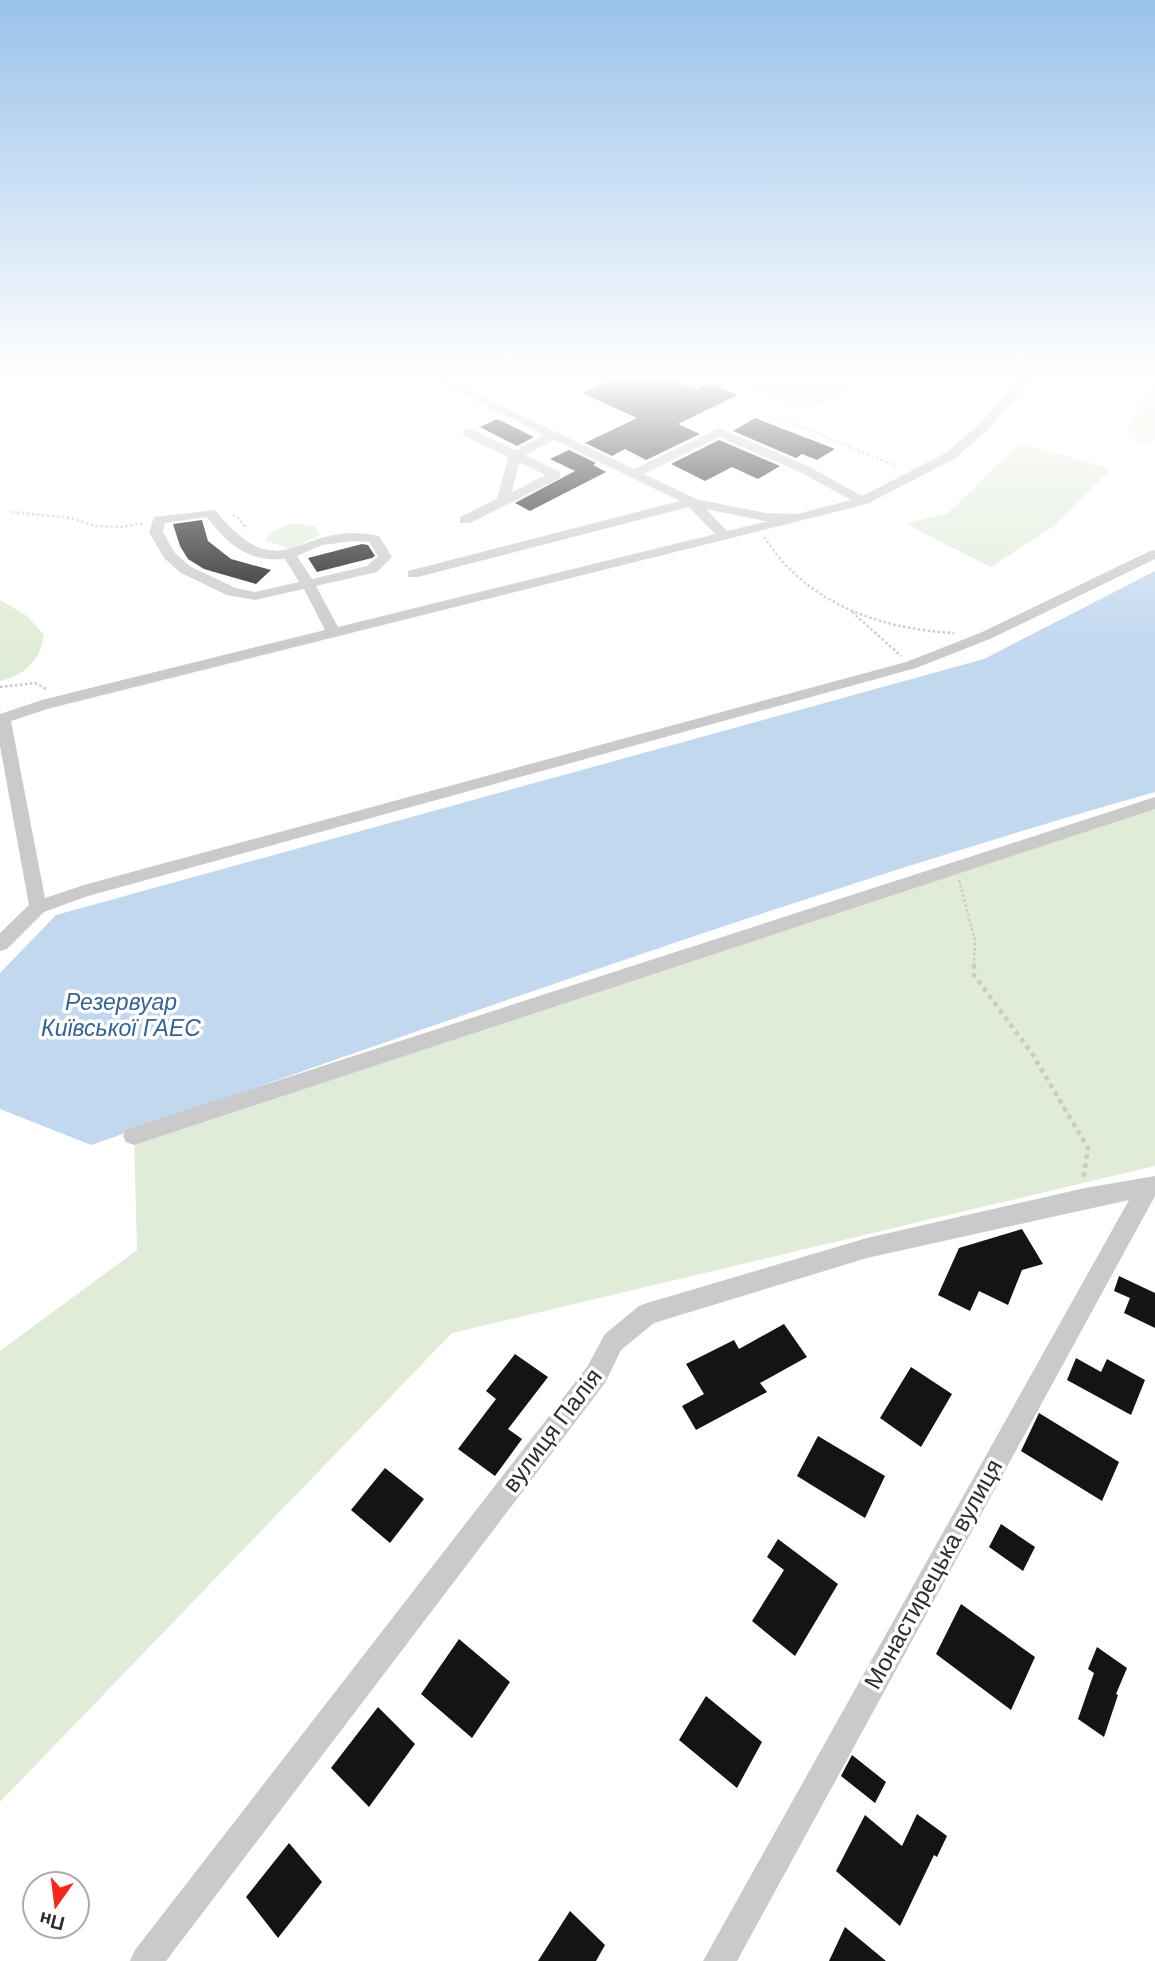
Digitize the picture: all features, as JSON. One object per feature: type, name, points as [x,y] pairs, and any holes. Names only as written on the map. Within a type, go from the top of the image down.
[{"type":"street","points":[[503,502],[512,467]]},
{"type":"street","points":[[465,520],[556,475],[539,467]]},
{"type":"street","points":[[619,467],[692,502],[765,517],[797,518]]},
{"type":"street","points":[[634,474],[649,467]]},
{"type":"street","points":[[798,467],[862,501]]},
{"type":"street","points":[[38,906],[2,719],[66,699],[333,631],[760,529],[862,501],[931,467]]},
{"type":"street","points":[[692,502],[724,536]]},
{"type":"street","points":[[413,574],[692,502]]},
{"type":"street","points":[[209,513],[231,539],[252,553],[271,557],[289,555],[297,549],[362,535],[374,539],[385,557],[372,569],[255,596],[232,593],[186,570],[169,555],[156,532],[159,520],[209,513]]},
{"type":"street","points":[[0,943],[38,906],[84,891],[911,665],[985,635],[1155,554]]},
{"type":"street","points":[[289,555],[333,631]]},
{"type":"street","points":[[134,1136],[1155,803]]},
{"type":"street","name":"вулиця Палія","points":[[146,1961],[588,1386],[613,1342],[647,1314],[867,1248],[1086,1198],[1152,1186]]},
{"type":"street","name":"Монастирецька вулиця","points":[[719,1961],[1152,1186]]},
{"type":"path","points":[[896,467],[916,475]]},
{"type":"path","points":[[12,512],[71,518],[96,526],[121,527],[159,520]]},
{"type":"path","points":[[760,529],[771,551],[818,594],[850,611],[905,629],[985,635]]},
{"type":"path","points":[[850,611],[911,665]]},
{"type":"path","points":[[0,687],[35,683],[66,699]]},
{"type":"path","points":[[956,868],[975,940],[974,975],[1033,1055],[1087,1147],[1082,1174],[1086,1198]]},
{"type":"green space","points":[[996,467],[1102,467],[1111,469],[1054,526],[991,567],[906,524],[948,513]]},
{"type":"green space","points":[[292,523],[315,527],[320,535],[290,549],[265,540],[270,533]]},
{"type":"green space","points":[[0,600],[27,616],[44,635],[39,652],[30,666],[17,675],[0,681]]},
{"type":"green space","points":[[1155,803],[1155,1166],[452,1333],[0,1802],[0,1351],[137,1250],[134,1136]]},
{"type":"water","name":"Резервуар Київської ГАЕС","points":[[1155,571],[1155,792],[1021,831],[754,916],[91,1145],[0,1109],[0,973],[56,915],[984,659]]},
{"type":"building","points":[[566,467],[596,467],[606,472],[530,511],[515,503],[575,471]]},
{"type":"building","points":[[676,467],[779,467],[758,479],[732,467],[705,481]]},
{"type":"building","points":[[202,520],[208,541],[231,559],[271,570],[256,584],[204,569],[188,559],[180,546],[173,524]]},
{"type":"building","points":[[362,544],[368,545],[375,556],[317,572],[308,558]]},
{"type":"building","points":[[1022,1229],[1043,1264],[1022,1270],[1008,1305],[979,1291],[970,1311],[938,1295],[959,1248]]},
{"type":"building","points":[[1119,1276],[1155,1293],[1155,1328],[1124,1313],[1130,1298],[1114,1291]]},
{"type":"building","points":[[784,1324],[807,1357],[760,1383],[767,1392],[696,1430],[682,1406],[704,1394],[686,1364],[734,1340],[739,1349]]},
{"type":"building","points":[[515,1354],[548,1377],[508,1429],[522,1439],[495,1476],[458,1449],[496,1399],[486,1391]]},
{"type":"building","points":[[1076,1358],[1101,1372],[1107,1359],[1145,1380],[1131,1415],[1067,1380]]},
{"type":"building","points":[[911,1367],[952,1394],[921,1447],[880,1418]]},
{"type":"building","points":[[1039,1413],[1119,1462],[1102,1501],[1021,1451]]},
{"type":"building","points":[[818,1436],[885,1476],[865,1518],[797,1476]]},
{"type":"building","points":[[385,1468],[424,1499],[390,1543],[351,1510]]},
{"type":"building","points":[[1001,1524],[1035,1547],[1023,1571],[989,1547]]},
{"type":"building","points":[[778,1539],[838,1584],[795,1656],[752,1621],[784,1570],[767,1557]]},
{"type":"building","points":[[961,1604],[1035,1657],[1011,1710],[936,1654]]},
{"type":"building","points":[[459,1639],[510,1682],[472,1738],[421,1694]]},
{"type":"building","points":[[1097,1647],[1127,1668],[1116,1694],[1118,1695],[1104,1737],[1078,1719],[1094,1673],[1088,1669]]},
{"type":"building","points":[[706,1696],[762,1742],[737,1788],[679,1740]]},
{"type":"building","points":[[378,1707],[415,1744],[369,1807],[331,1768]]},
{"type":"building","points":[[852,1755],[886,1782],[875,1803],[841,1776]]},
{"type":"building","points":[[917,1814],[947,1836],[937,1857],[934,1855],[900,1926],[836,1871],[865,1815],[902,1846]]},
{"type":"building","points":[[289,1843],[322,1882],[278,1938],[246,1897]]},
{"type":"building","points":[[570,1911],[605,1945],[596,1961],[538,1961]]},
{"type":"building","points":[[845,1927],[886,1961],[829,1961]]}]
